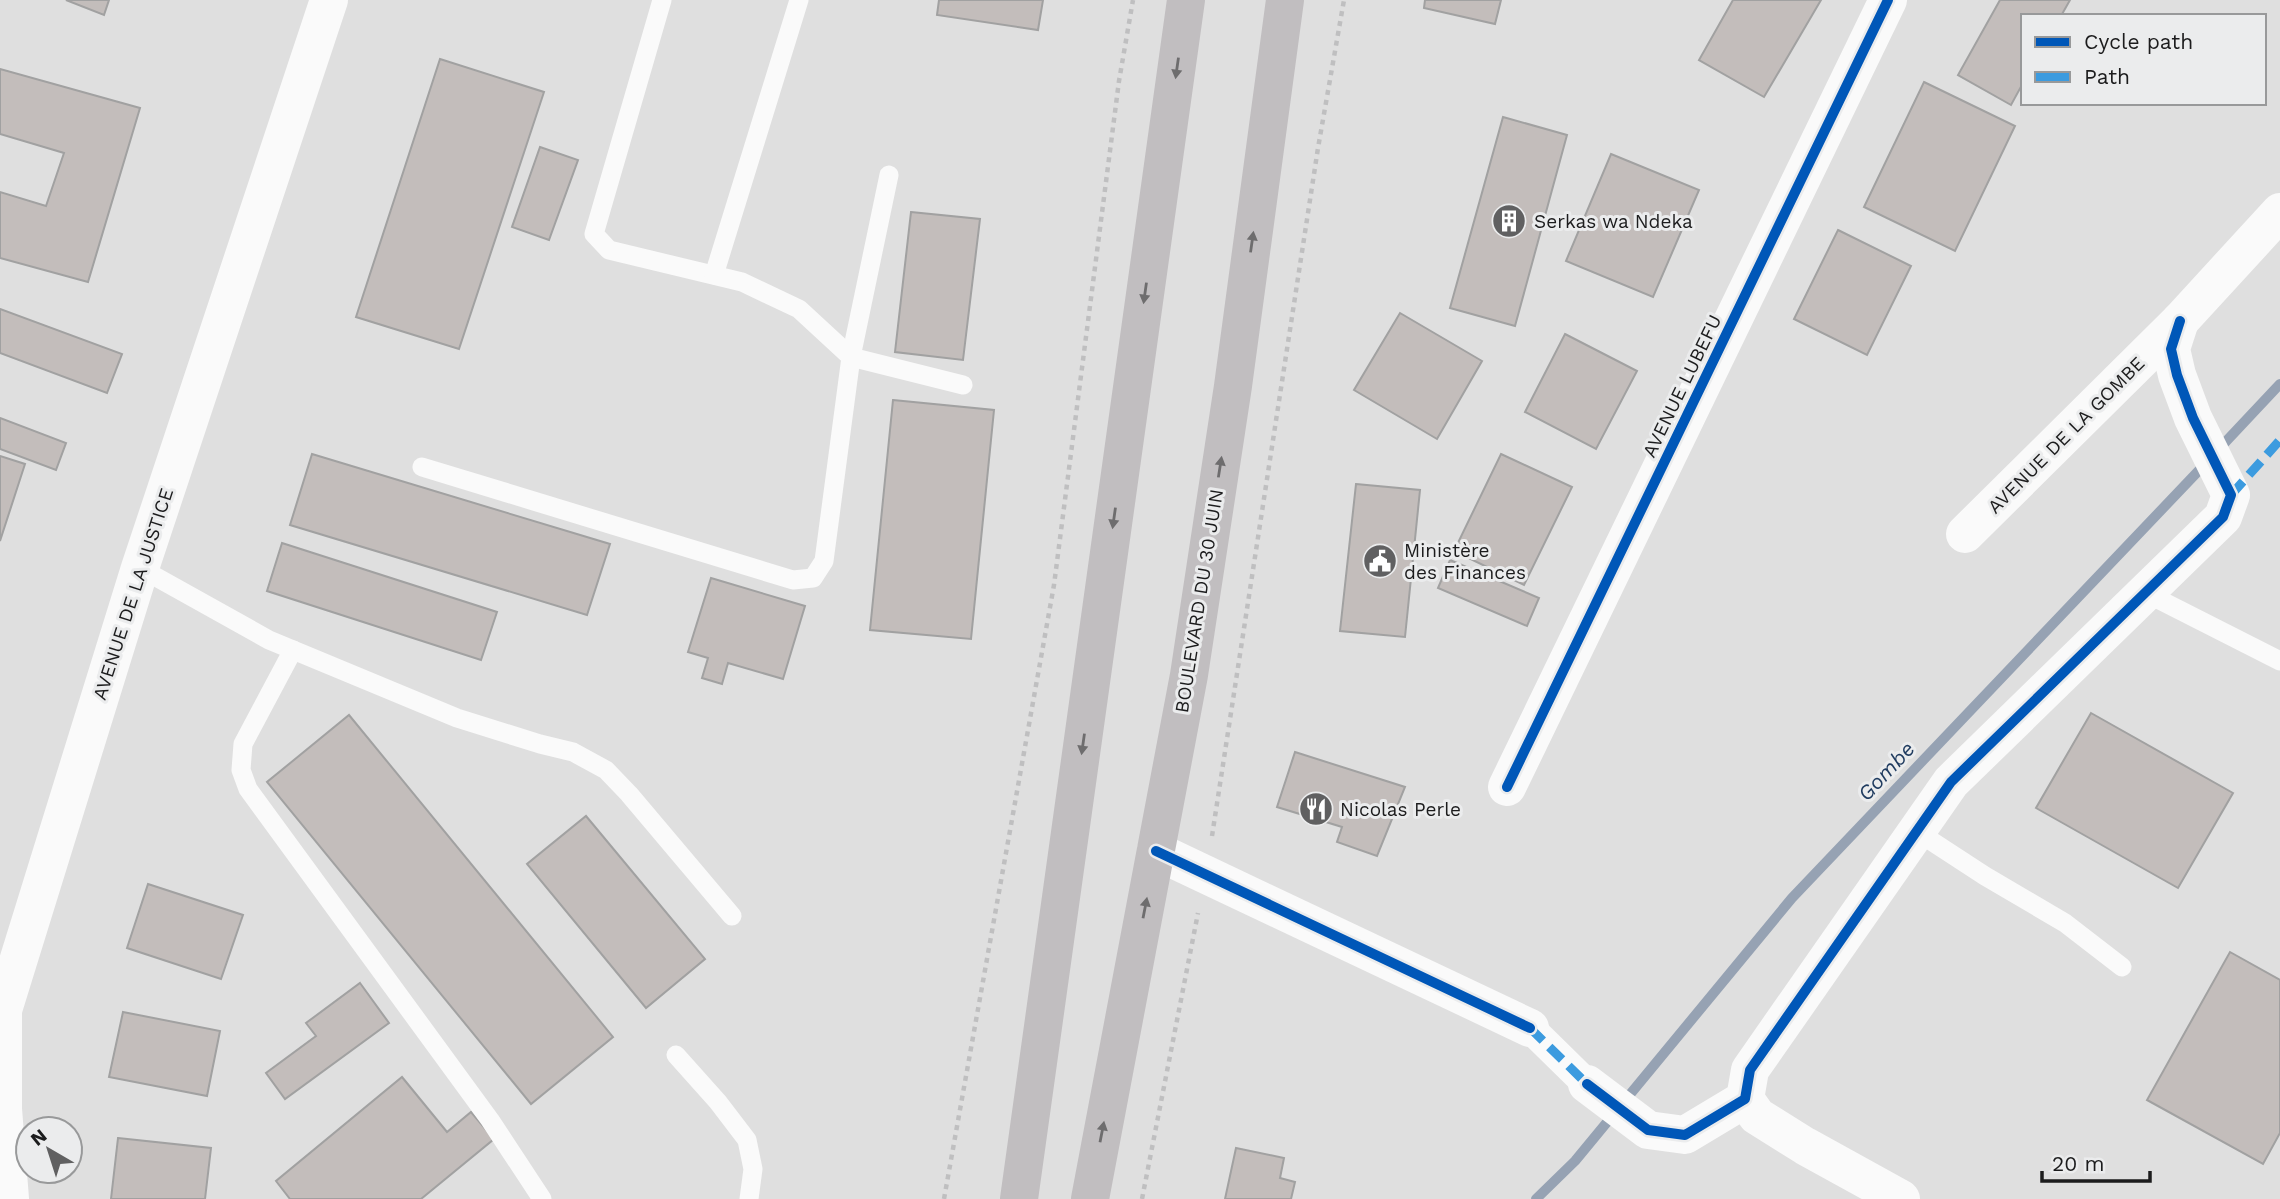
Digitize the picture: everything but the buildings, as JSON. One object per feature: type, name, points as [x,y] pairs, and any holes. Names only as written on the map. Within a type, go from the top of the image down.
[{"type":"main road","points":[[1019,1199],[1186,0]]},
{"type":"main road","name":"BOULEVARD DU 30 JUIN","points":[[1090,1199],[1189,675],[1285,0]]},
{"type":"street","name":"AVENUE DE LA JUSTICE","points":[[10,1199],[3,1109],[1,1014],[141,568],[329,0]]},
{"type":"street","name":"AVENUE LUBEFU","points":[[1507,787],[1888,0]]},
{"type":"street","name":"AVENUE DE LA GOMBE","points":[[1965,534],[2180,321],[2280,212]]},
{"type":"street","points":[[1901,1199],[1757,1116],[1745,1099],[1750,1070],[1951,782],[2222,517],[2231,495],[2193,418],[2177,375],[2171,349],[2180,321]]},
{"type":"street","points":[[1156,851],[1530,1027],[1587,1084],[1648,1130],[1685,1135],[1745,1099]]},
{"type":"lane","points":[[662,0],[594,234],[609,250],[742,282],[799,309],[851,357],[963,385]]},
{"type":"lane","points":[[714,275],[799,0]]},
{"type":"lane","points":[[422,467],[793,580],[813,578],[824,561],[851,357],[889,175]]},
{"type":"lane","points":[[141,568],[270,640],[457,718],[573,752],[606,771],[629,794],[732,916]]},
{"type":"lane","points":[[2144,592],[2280,661]]},
{"type":"lane","points":[[293,650],[243,744],[242,770],[248,789],[490,1120],[542,1199]]},
{"type":"lane","points":[[1916,831],[2065,923],[2122,967]]},
{"type":"lane","points":[[676,1055],[718,1102],[747,1140],[753,1169],[749,1199]]},
{"type":"path","points":[[944,1199],[1054,585],[1118,94],[1133,0]]},
{"type":"path","points":[[1142,1199],[1206,875],[1318,148],[1344,0]]},
{"type":"waterway","name":"Gombe","points":[[2217,451],[2280,384]]},
{"type":"waterway","name":"Gombe","points":[[1536,1199],[1575,1161],[1792,898],[2206,463]]},
{"type":"marked path","points":[[2231,495],[2280,440]]},
{"type":"marked path","points":[[1530,1028],[1587,1084]]},
{"type":"cycle path","points":[[1507,787],[1888,0]]},
{"type":"cycle path","points":[[1587,1084],[1648,1130],[1685,1135],[1745,1099],[1750,1070],[1951,782],[2223,517],[2231,495],[2193,418],[2177,375],[2171,349],[2180,321]]},
{"type":"cycle path","points":[[1156,851],[1530,1028]]},
{"type":"place","name":"Serkas wa Ndeka","points":[[1509,221]]},
{"type":"place","name":"Ministère des Finances","points":[[1380,561]]},
{"type":"place","name":"Nicolas Perle","points":[[1316,809]]}]
